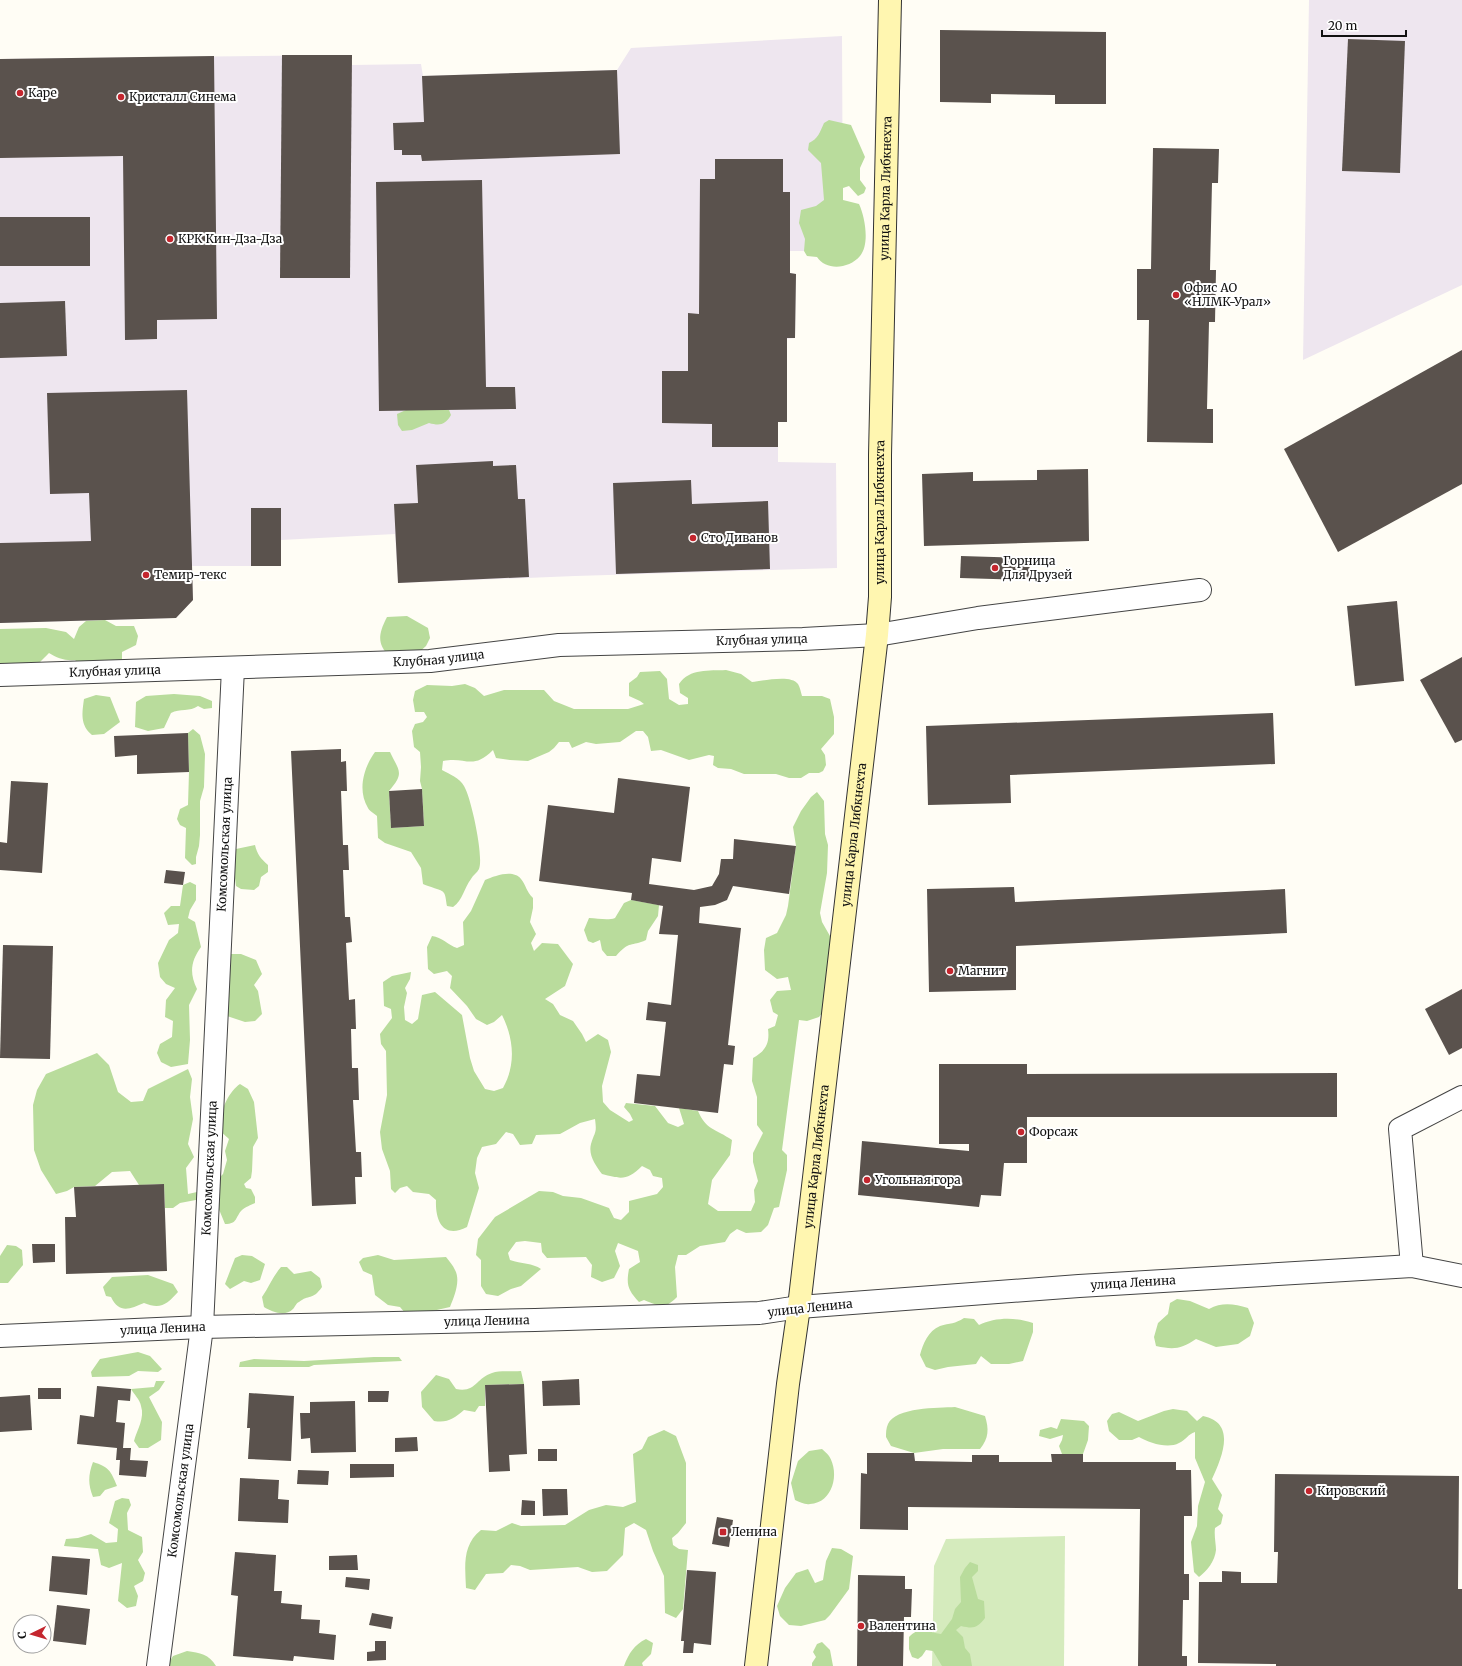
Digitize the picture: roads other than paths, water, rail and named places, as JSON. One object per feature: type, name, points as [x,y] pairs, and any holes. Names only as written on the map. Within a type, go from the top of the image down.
[{"type":"main road","name":"улица Карла Либкнехта","points":[[756,1666],[877,635],[880,597],[880,455],[890,0]]},
{"type":"street","name":"Клубная улица","points":[[0,675],[430,661],[559,646],[877,635],[978,618],[1200,590]]},
{"type":"street","name":"Комсомольская улица","points":[[158,1666],[202,1327],[233,668]]},
{"type":"street","points":[[1412,1266],[1400,1129],[1462,1097]]},
{"type":"street","name":"улица Ленина","points":[[0,1336],[202,1327],[759,1313],[799,1307],[1079,1286],[1412,1266],[1462,1276]]},
{"type":"place","name":"Каре","points":[[20,93]]},
{"type":"place","name":"Кристалл Синема","points":[[121,97]]},
{"type":"place","name":"КРК Кин-Дза-Дза","points":[[170,239]]},
{"type":"place","name":"Офис АО «НЛМК-Урал»","points":[[1176,295]]},
{"type":"place","name":"Сто Диванов","points":[[693,538]]},
{"type":"place","name":"Горница Для Друзей","points":[[995,568]]},
{"type":"place","name":"Темир-текс","points":[[146,575]]},
{"type":"place","name":"Магнит","points":[[950,971]]},
{"type":"place","name":"Форсаж","points":[[1021,1132]]},
{"type":"place","name":"Угольная гора","points":[[867,1180]]},
{"type":"place","name":"Кировский","points":[[1309,1491]]},
{"type":"place","name":"Ленина","points":[[723,1532]]},
{"type":"place","name":"Валентина","points":[[861,1626]]}]
